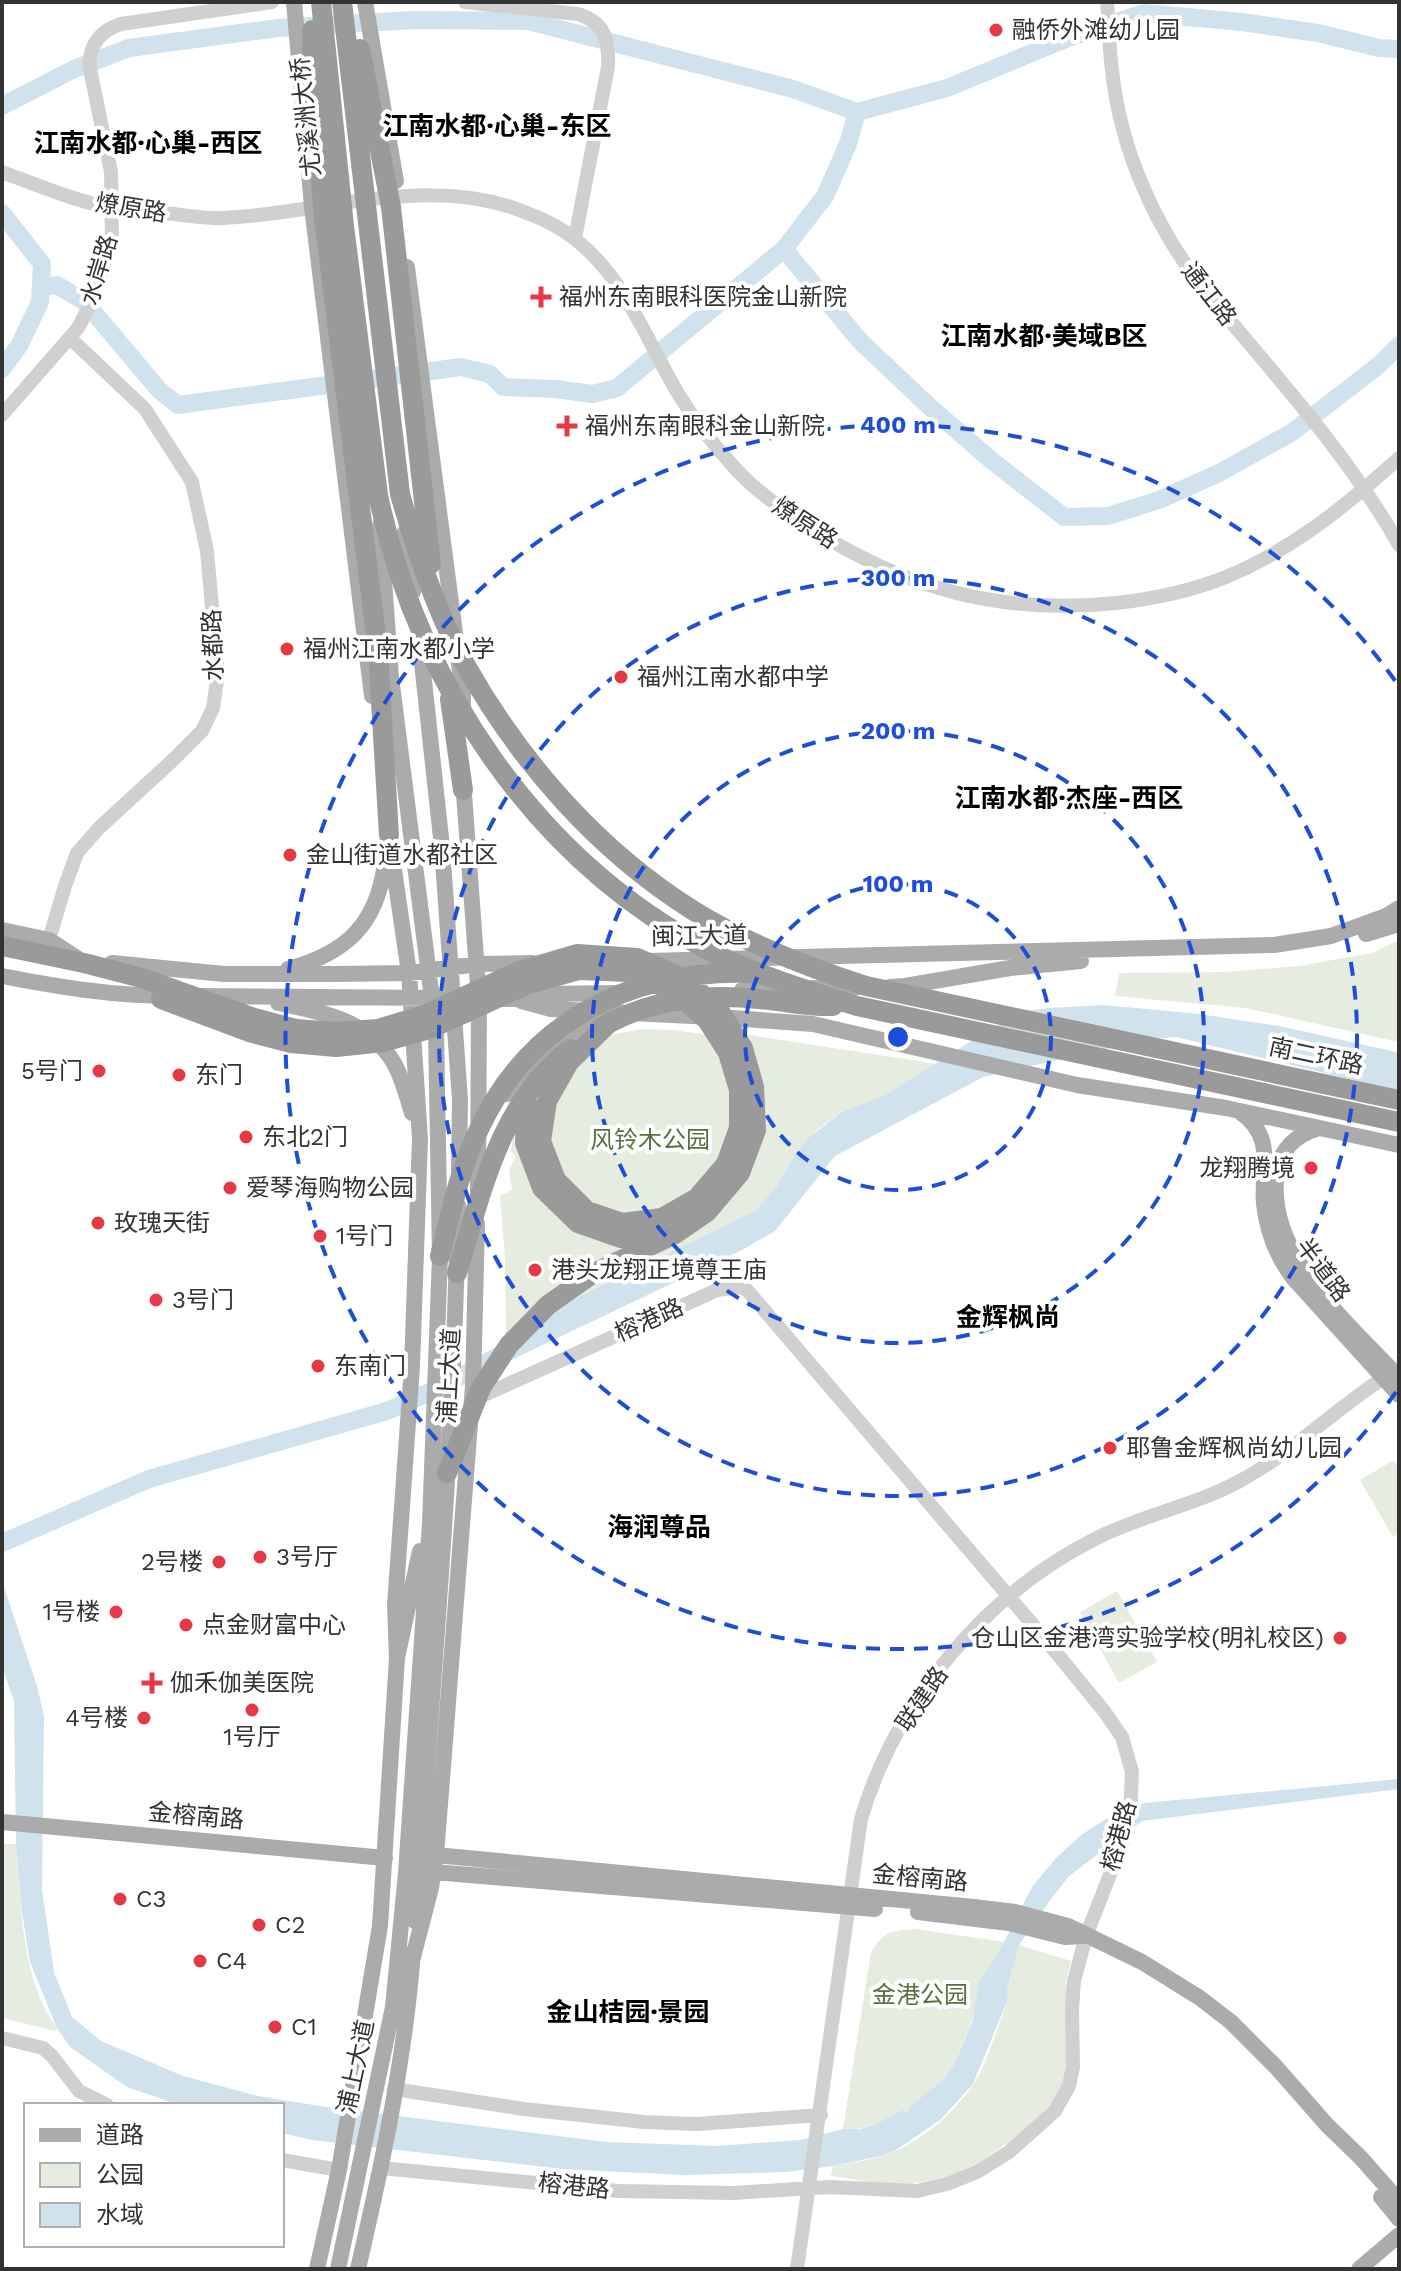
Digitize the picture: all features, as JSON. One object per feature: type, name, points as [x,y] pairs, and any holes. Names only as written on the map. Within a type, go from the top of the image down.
[{"type":"highway","points":[[312,2],[312,70],[324,218],[378,652],[389,835]]},
{"type":"highway","name":"尤溪洲大桥","points":[[321,2],[344,226],[378,495],[386,536],[402,587],[441,676],[486,749],[542,820],[618,891],[686,937],[739,964],[857,1006]]},
{"type":"highway","name":"尤溪洲大桥","points":[[342,2],[400,494],[425,572],[464,662],[521,751],[562,799],[622,857],[692,910],[753,942],[825,973],[866,986]]},
{"type":"highway","points":[[350,2],[391,207],[429,549],[463,790]]},
{"type":"highway","points":[[2,946],[142,978],[254,1018],[296,1029],[337,1032],[378,1029],[424,1015],[519,971],[577,954],[637,958],[685,979],[719,1010],[743,1048],[754,1087],[756,1130],[740,1173],[707,1212],[675,1234],[592,1274],[548,1305],[509,1345],[481,1388],[447,1473]]},
{"type":"highway","points":[[2,959],[137,990],[249,1032],[291,1043],[336,1047],[384,1042],[430,1029],[526,985],[579,970],[629,972],[673,991],[707,1020],[728,1053],[739,1090],[739,1128],[726,1164],[697,1198],[662,1218],[622,1223],[587,1211],[556,1180],[541,1141],[547,1101],[569,1062],[618,1016]]},
{"type":"highway","points":[[440,1256],[461,1174],[490,1108],[530,1055],[573,1018],[627,990],[688,975],[765,973],[866,986]]},
{"type":"highway","name":"南二环路","points":[[866,986],[1399,1100]]},
{"type":"highway","points":[[457,1273],[494,1153],[510,1120],[527,1093],[565,1052],[618,1016],[694,997],[725,996],[821,1006],[857,1006]]},
{"type":"highway","name":"南二环路","points":[[857,1006],[1399,1122]]},
{"type":"highway","points":[[573,1018],[548,1050],[527,1094],[525,1143],[542,1188],[578,1223],[621,1238],[667,1232],[707,1212]]},
{"type":"main road","name":"浦上大道","points":[[367,16],[398,197],[463,694],[463,790],[479,999],[473,1393],[435,1864],[412,1961]]},
{"type":"main road","points":[[267,974],[315,961],[353,937],[366,922],[377,901],[389,835],[312,207],[295,19]]},
{"type":"main road","name":"浦上大道","points":[[358,2269],[381,2168],[412,1961],[438,1628],[457,1273],[460,1100],[442,847],[400,494]]},
{"type":"main road","points":[[317,2269],[339,2170],[380,1926],[397,1658],[430,1523],[436,1406],[440,1256],[436,1030],[391,677],[378,495]]},
{"type":"main road","name":"浦上大道","points":[[389,835],[409,973],[420,1139],[412,1366],[395,1605],[397,1658]]},
{"type":"main road","name":"闽江大道","points":[[2,930],[49,940],[76,958],[196,972],[409,973],[478,964],[1274,945],[1331,936],[1386,916],[1399,908]]},
{"type":"main road","points":[[732,1018],[1010,968],[1068,961],[1263,955],[1331,944],[1399,924]]},
{"type":"main road","points":[[2,976],[53,986],[139,996],[516,999],[542,994],[905,986]]},
{"type":"main road","points":[[241,995],[338,1017],[369,1035],[395,1065],[420,1139]]},
{"type":"main road","points":[[516,999],[551,1009],[618,1016],[732,1018],[813,1024],[1077,1085],[1239,1111],[1399,1145]]},
{"type":"main road","points":[[478,1139],[507,1095],[547,1054],[584,1027],[618,1016]]},
{"type":"main road","name":"半道路","points":[[1239,1111],[1254,1125],[1265,1148],[1265,1213],[1279,1255],[1294,1279],[1394,1374]]},
{"type":"main road","name":"半道路","points":[[1318,1129],[1294,1140],[1279,1164],[1276,1197],[1283,1230],[1304,1272],[1394,1374],[1399,1395]]},
{"type":"main road","name":"浦上大道","points":[[338,2269],[393,2007],[406,1873],[430,1523]]},
{"type":"main road","name":"金榕南路","points":[[2,1822],[385,1858]]},
{"type":"main road","name":"金榕南路","points":[[435,1864],[850,1901],[1015,1912],[1054,1921],[1151,1967],[1223,2015],[1282,2072],[1399,2201]]},
{"type":"main road","name":"金榕南路","points":[[1327,2125],[1348,2158],[1399,2219]]},
{"type":"main road","points":[[1359,2269],[1399,2235]]},
{"type":"main road","points":[[1376,2269],[1399,2249]]},
{"type":"street","name":"水岸路","points":[[2,415],[81,324],[112,240],[111,172],[90,69],[90,54],[97,39],[121,24],[272,2]]},
{"type":"street","points":[[465,2],[578,14],[590,18],[604,33],[609,53],[608,67],[575,238]]},
{"type":"street","name":"通江路","points":[[1108,2],[1112,72],[1123,130],[1163,229],[1185,265],[1365,489],[1399,545]]},
{"type":"street","name":"燎原路","points":[[2,172],[66,196],[113,208],[216,218],[269,216],[312,207],[453,194],[490,200],[530,214],[575,238],[616,284],[690,411],[733,467],[767,499],[855,556],[879,567],[940,588],[1003,603],[1049,607],[1108,604],[1145,599],[1209,583],[1280,550],[1327,519],[1399,458]]},
{"type":"street","name":"水都路","points":[[49,940],[77,853],[99,828],[202,731],[213,708],[218,674],[207,551],[192,482],[145,409],[71,339]]},
{"type":"street","name":"榕港路","points":[[381,2168],[619,2191],[733,2193],[810,2188],[930,2189],[977,2172],[1009,2152],[1046,2121],[1060,2103],[1072,2075],[1073,1993],[1086,1936],[1130,1817],[1132,1786],[1128,1755],[1122,1737],[1104,1711],[747,1290],[729,1287],[717,1290],[473,1393]]},
{"type":"street","name":"联建路","points":[[797,2269],[861,1819],[873,1782],[911,1711],[943,1665],[973,1630],[1008,1597],[1063,1558],[1097,1538],[1210,1496],[1250,1475],[1298,1444],[1357,1396],[1394,1374]]},
{"type":"street","points":[[2,2038],[43,2048],[79,2091],[103,2103]]},
{"type":"street","points":[[394,2089],[524,2109],[644,2122],[697,2124],[821,2115]]},
{"type":"street","points":[[284,2160],[339,2170]]},
{"type":"green space","points":[[1399,940],[1399,1042],[1246,1008],[1115,996],[1119,973],[1225,972],[1299,966],[1372,953]]},
{"type":"green space","name":"风铃木公园","points":[[641,1029],[674,1030],[727,1038],[730,1032],[937,1064],[885,1095],[842,1112],[822,1126],[808,1138],[777,1186],[755,1211],[506,1332],[500,1196],[512,1190],[509,1169],[516,1157],[511,1151],[513,1135],[538,1093],[611,1035]]},
{"type":"green space","points":[[1394,1460],[1399,1469],[1399,1533],[1393,1537],[1360,1480]]},
{"type":"green space","points":[[1117,1591],[1157,1662],[1119,1683],[1080,1612]]},
{"type":"green space","points":[[2,1844],[16,1844],[30,1965],[36,1988],[56,2031],[2,2018]]},
{"type":"green space","name":"金港公园","points":[[915,1929],[1004,1942],[979,1982],[975,2012],[955,2063],[943,2080],[910,2106],[908,2113],[903,2110],[867,2127],[843,2129],[871,1952],[889,1933]]},
{"type":"green space","name":"金港公园","points":[[1019,1945],[1071,1961],[1065,1984],[1070,1988],[1068,2069],[1058,2096],[1028,2129],[975,2165],[952,2175],[896,2186],[831,2176],[833,2166],[882,2156],[911,2143],[940,2122],[965,2096],[982,2069],[996,2034],[1008,1999],[1007,1991]]},
{"type":"water","points":[[1104,1005],[1279,1026],[1396,1052],[1399,1054],[1399,1091],[1176,1037],[1150,1039],[983,1077],[835,1156],[775,1231],[742,1250],[503,1364],[506,1332],[755,1211],[777,1186],[808,1138],[842,1112],[885,1095],[1018,1012]]},
{"type":"water","points":[[2,1581],[44,1716],[42,1890],[54,1972],[72,2017],[101,2041],[183,2076],[258,2096],[607,2142],[717,2146],[800,2140],[843,2129],[860,2129],[903,2110],[908,2113],[910,2106],[943,2080],[955,2063],[973,2019],[979,1982],[1032,1887],[1055,1859],[1081,1835],[1117,1812],[1145,1803],[1399,1779],[1399,1789],[1142,1821],[1069,1876],[1051,1899],[1019,1945],[1007,1990],[1008,1999],[973,2084],[940,2120],[896,2150],[833,2166],[786,2172],[683,2175],[563,2169],[312,2140],[284,2133],[284,2103],[173,2103],[127,2087],[70,2047],[57,2028],[30,1962],[16,1844],[14,1701],[2,1666]]},
{"type":"waterway","points":[[2,106],[74,69],[129,48],[278,28],[414,20],[528,21],[793,89],[857,112],[947,88],[1068,38],[1144,13],[1242,22],[1318,33],[1379,48],[1399,49]]},
{"type":"waterway","points":[[41,287],[57,285],[85,302],[159,390],[178,405],[461,367],[490,374],[503,387],[593,394],[617,388],[784,249],[825,196],[848,144],[857,112]]},
{"type":"waterway","points":[[2,213],[42,264],[40,302],[19,346],[2,369]]},
{"type":"waterway","points":[[784,249],[860,341],[991,460],[1064,517],[1108,516],[1159,500],[1219,473],[1291,433],[1379,365],[1399,345]]},
{"type":"waterway","points":[[2,1543],[149,1479],[387,1411],[441,1387],[506,1352]]},
{"type":"place","name":"融侨外滩幼儿园","points":[[996,30]]},
{"type":"place","name":"福州东南眼科医院金山新院","points":[[541,297]]},
{"type":"place","name":"福州东南眼科金山新院","points":[[567,426]]},
{"type":"place","name":"福州江南水都小学","points":[[287,649]]},
{"type":"place","name":"福州江南水都中学","points":[[621,677]]},
{"type":"place","name":"金山街道水都社区","points":[[290,855]]},
{"type":"place","name":"5号门","points":[[99,1071]]},
{"type":"place","name":"东门","points":[[179,1075]]},
{"type":"place","name":"东北2门","points":[[246,1137]]},
{"type":"place","name":"龙翔腾境","points":[[1311,1168]]},
{"type":"place","name":"爱琴海购物公园","points":[[230,1188]]},
{"type":"place","name":"玫瑰天街","points":[[98,1223]]},
{"type":"place","name":"1号门","points":[[320,1236]]},
{"type":"place","name":"港头龙翔正境尊王庙","points":[[535,1270]]},
{"type":"place","name":"3号门","points":[[156,1300]]},
{"type":"place","name":"东南门","points":[[318,1366]]},
{"type":"place","name":"耶鲁金辉枫尚幼儿园","points":[[1110,1448]]},
{"type":"place","name":"3号厅","points":[[260,1557]]},
{"type":"place","name":"2号楼","points":[[219,1562]]},
{"type":"place","name":"1号楼","points":[[116,1612]]},
{"type":"place","name":"点金财富中心","points":[[186,1625]]},
{"type":"place","name":"仓山区金港湾实验学校(明礼校区)","points":[[1340,1638]]},
{"type":"place","name":"伽禾伽美医院","points":[[152,1683]]},
{"type":"place","name":"1号厅","points":[[252,1710]]},
{"type":"place","name":"4号楼","points":[[144,1718]]},
{"type":"place","name":"C3","points":[[120,1899]]},
{"type":"place","name":"C2","points":[[259,1925]]},
{"type":"place","name":"C4","points":[[200,1961]]},
{"type":"place","name":"C1","points":[[275,2027]]},
{"type":"district","name":"江南水都·心巢-东区","points":[[497,126]]},
{"type":"district","name":"江南水都·心巢-西区","points":[[148,143]]},
{"type":"district","name":"江南水都·美域B区","points":[[1044,336]]},
{"type":"district","name":"江南水都·杰座-西区","points":[[1069,798]]},
{"type":"district","name":"金辉枫尚","points":[[1008,1317]]},
{"type":"district","name":"海润尊品","points":[[659,1527]]},
{"type":"district","name":"金山桔园·景园","points":[[628,2012]]}]
